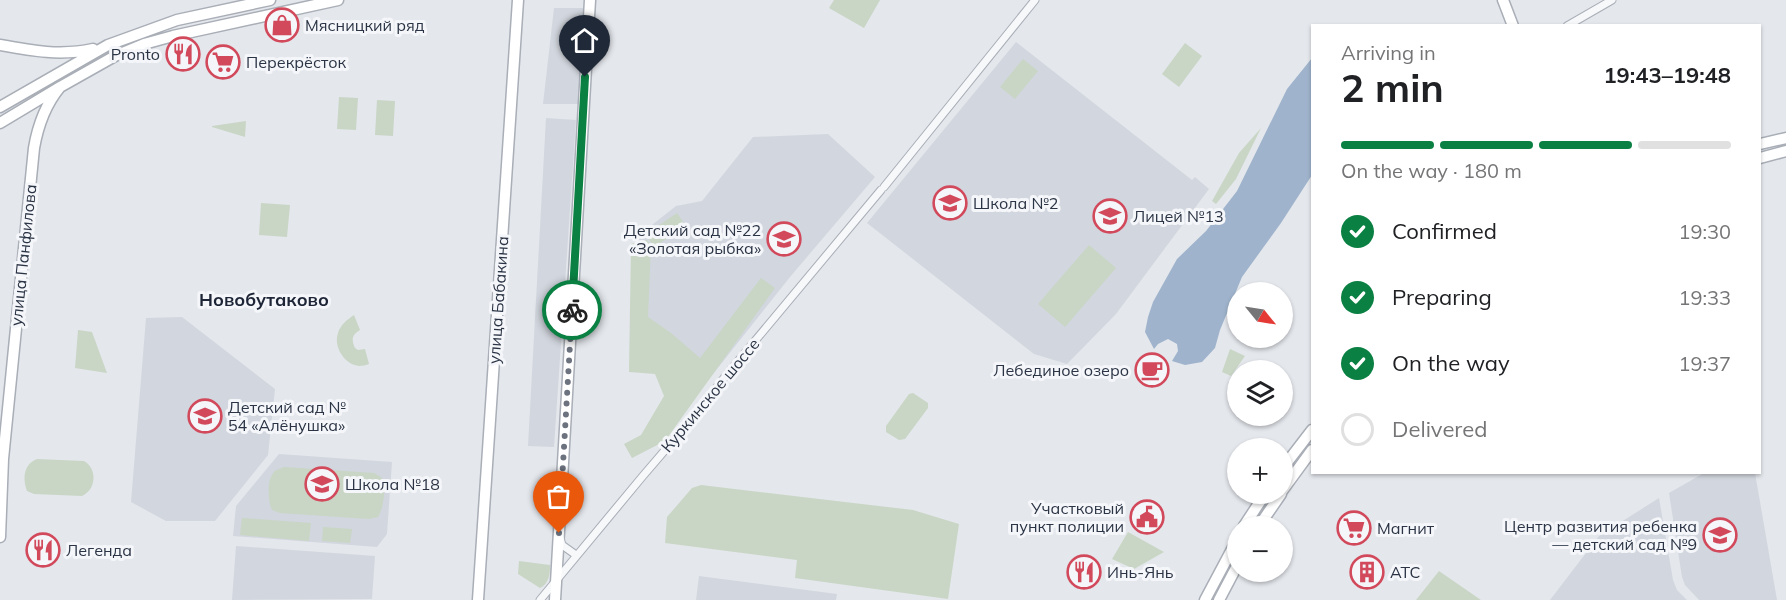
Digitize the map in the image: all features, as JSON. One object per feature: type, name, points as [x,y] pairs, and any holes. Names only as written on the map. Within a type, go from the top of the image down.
[{"type":"street","points":[[0,45],[42,52],[80,52],[108,45],[177,20],[270,0]]},
{"type":"street","points":[[0,123],[115,56],[144,44],[338,0]]},
{"type":"street","name":"улица Бабакина","points":[[478,600],[518,0]]},
{"type":"street","points":[[555,600],[590,0]]},
{"type":"street","name":"Куркинское шоссе","points":[[540,600],[882,189],[1035,0]]},
{"type":"street","points":[[1503,0],[1512,24]]},
{"type":"street","points":[[1570,24],[1612,0]]},
{"type":"street","points":[[0,107],[108,45]]},
{"type":"street","name":"улица Панфилова","points":[[0,537],[3,459],[35,141],[41,117],[50,99],[60,87]]},
{"type":"street","points":[[1761,144],[1786,138]]},
{"type":"street","points":[[1761,158],[1786,152]]},
{"type":"street","points":[[1293,455],[1311,431]]},
{"type":"street","points":[[1293,477],[1311,451]]},
{"type":"street","points":[[559,533],[562,545],[576,555]]},
{"type":"street","points":[[1205,600],[1227,559]]},
{"type":"street","points":[[1219,600],[1228,582]]},
{"type":"shaded area","points":[[554,8],[584,8],[586,10],[579,104],[543,104]]},
{"type":"shaded area","name":"Лицей №13","points":[[1016,42],[1192,180],[1195,177],[1209,189],[1116,314],[1067,364],[1034,354],[867,223]]},
{"type":"shaded area","points":[[546,118],[576,120],[554,447],[528,446]]},
{"type":"shaded area","points":[[828,134],[875,177],[790,277],[709,379],[642,321],[638,236],[676,206],[702,201],[753,137]]},
{"type":"shaded area","name":"Детский сад № 54 «Алёнушка»","points":[[182,317],[275,389],[268,455],[215,521],[166,521],[131,502],[146,318]]},
{"type":"shaded area","name":"Школа №18","points":[[279,454],[392,462],[387,534],[377,547],[233,536],[236,506]]},
{"type":"shaded area","name":"Центр развития ребенка — детский сад №9","points":[[1702,474],[1755,474],[1777,600],[1699,600],[1685,585],[1682,577],[1669,493]]},
{"type":"shaded area","points":[[1659,498],[1673,580],[1677,590],[1687,600],[1550,600],[1599,536]]},
{"type":"shaded area","points":[[236,546],[375,556],[372,599],[232,600]]},
{"type":"shaded area","points":[[699,576],[837,594],[836,600],[696,600]]},
{"type":"green space","points":[[834,0],[880,0],[864,28],[829,8]]},
{"type":"green space","points":[[1185,43],[1202,56],[1179,87],[1162,74]]},
{"type":"green space","points":[[1023,59],[1038,71],[1015,99],[1000,87]]},
{"type":"green space","points":[[339,97],[358,98],[356,130],[337,129]]},
{"type":"green space","points":[[377,100],[395,101],[393,136],[375,135]]},
{"type":"green space","points":[[246,121],[245,137],[212,127],[212,126]]},
{"type":"green space","points":[[1261,128],[1236,179],[1216,204],[1212,201],[1239,153]]},
{"type":"green space","points":[[261,203],[290,205],[287,237],[259,235]]},
{"type":"green space","points":[[677,213],[686,226],[654,247],[646,234]]},
{"type":"green space","points":[[647,240],[651,245],[648,317],[700,358],[761,278],[775,288],[665,441],[632,458],[624,444],[641,435],[664,396],[655,374],[629,372],[631,244]]},
{"type":"green space","points":[[1089,245],[1116,268],[1065,327],[1038,304]]},
{"type":"green space","points":[[354,315],[360,330],[353,338],[354,345],[358,350],[365,349],[369,364],[363,366],[354,365],[345,359],[337,344],[340,327]]},
{"type":"green space","points":[[78,330],[92,332],[107,373],[75,368]]},
{"type":"green space","points":[[1230,349],[1245,356],[1242,360],[1227,360],[1227,374],[1222,372]]},
{"type":"green space","points":[[913,393],[928,403],[928,408],[905,439],[899,440],[886,432],[886,426],[909,394]]},
{"type":"green space","points":[[37,459],[84,461],[92,469],[94,479],[90,489],[82,496],[34,494],[27,491],[25,472],[29,464]]},
{"type":"green space","points":[[284,467],[374,473],[382,478],[384,487],[383,504],[378,517],[369,519],[280,513],[272,510],[269,496],[270,479],[275,471]]},
{"type":"green space","points":[[701,485],[913,510],[959,524],[948,599],[795,578],[797,560],[665,543],[667,517],[692,488]]},
{"type":"green space","points":[[242,518],[311,523],[309,541],[240,535]]},
{"type":"green space","points":[[323,527],[352,529],[350,543],[322,541]]},
{"type":"green space","points":[[1128,532],[1164,552],[1134,569],[1112,559]]},
{"type":"green space","points":[[519,561],[550,565],[545,584],[540,588],[518,574]]},
{"type":"green space","points":[[1439,571],[1481,600],[1416,600]]},
{"type":"water","points":[[1311,59],[1311,177],[1240,282],[1227,282],[1227,313],[1215,348],[1202,362],[1185,365],[1172,361],[1178,351],[1177,344],[1168,339],[1154,349],[1145,332],[1153,302],[1177,259],[1206,231],[1237,191],[1287,89]]},
{"type":"way so far","points":[[559,533],[572,310]]},
{"type":"place","name":"Мясницкий ряд","points":[[282,25]]},
{"type":"place","name":"Pronto","points":[[183,54]]},
{"type":"place","name":"Перекрёсток","points":[[223,62]]},
{"type":"place","name":"Школа №2","points":[[950,203]]},
{"type":"place","name":"Лицей №13","points":[[1110,216]]},
{"type":"place","name":"Детский сад №22 «Золотая рыбка»","points":[[784,239]]},
{"type":"place","name":"Лебединое озеро","points":[[1152,370]]},
{"type":"place","name":"Детский сад № 54 «Алёнушка»","points":[[205,416]]},
{"type":"place","name":"Школа №18","points":[[322,484]]},
{"type":"place","name":"Участковый пункт полиции","points":[[1147,517]]},
{"type":"place","name":"Магнит","points":[[1354,528]]},
{"type":"place","name":"Центр развития ребенка — детский сад №9","points":[[1720,535]]},
{"type":"place","name":"Легенда","points":[[43,550]]},
{"type":"place","name":"Инь-Янь","points":[[1084,572]]},
{"type":"place","name":"АТС","points":[[1367,572]]},
{"type":"district","name":"Новобутаково","points":[[264,299]]},
{"type":"route","points":[[572,310],[585,77]]}]
